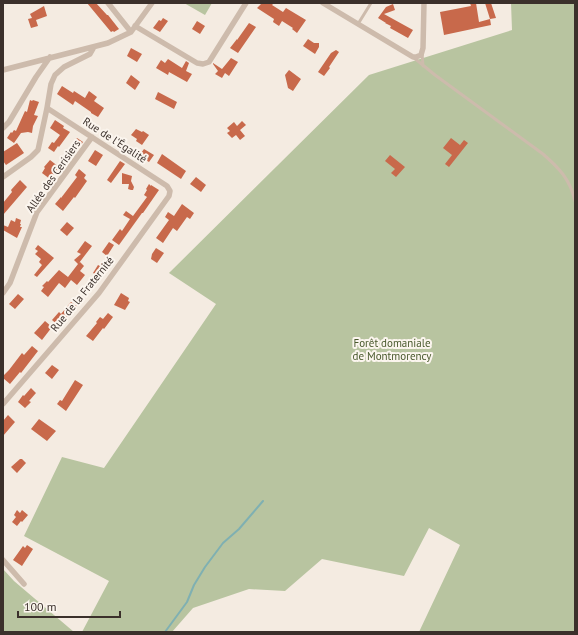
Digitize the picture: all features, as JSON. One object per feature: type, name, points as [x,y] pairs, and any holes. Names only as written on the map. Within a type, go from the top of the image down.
[{"type":"street","points":[[108,3],[132,32]]},
{"type":"street","points":[[3,70],[108,43],[132,32],[152,3]]},
{"type":"street","points":[[135,26],[197,63],[203,64],[208,62],[246,3]]},
{"type":"street","points":[[323,3],[413,57],[419,56],[422,52],[424,3]]},
{"type":"street","points":[[3,177],[31,157],[38,150],[51,84],[55,75],[64,67],[90,54],[94,47]]},
{"type":"street","points":[[3,128],[9,122],[50,57]]},
{"type":"street","name":"Rue de l'Égalité","points":[[47,108],[167,186],[170,191]]},
{"type":"street","name":"Allée des Cerisiers","points":[[3,293],[10,283],[37,212],[92,137]]},
{"type":"street","name":"Rue de la Fraternité","points":[[3,404],[99,293],[168,196],[170,191]]},
{"type":"street","points":[[3,560],[24,584]]},
{"type":"lane","points":[[358,24],[371,3]]},
{"type":"lane","points":[[422,52],[424,66]]},
{"type":"lane","points":[[413,57],[554,163],[561,170],[573,191],[575,201]]},
{"type":"green space","points":[[184,3],[212,3],[205,15]]},
{"type":"green space","name":"Forêt domaniale de Montmorency","points":[[511,3],[575,3],[575,632],[419,632],[460,545],[429,528],[404,576],[322,559],[285,591],[249,589],[193,608],[172,632],[82,632],[109,581],[24,536],[62,457],[104,468],[216,304],[169,273],[369,75],[512,30]]},
{"type":"green space","points":[[3,569],[14,581],[74,632],[3,632]]},
{"type":"building","points":[[87,3],[96,3],[119,29],[111,32]]},
{"type":"building","points":[[262,3],[274,3],[272,5],[283,12],[286,8],[306,20],[297,33],[292,29],[293,28],[282,21],[279,26],[273,22],[274,19],[257,8]]},
{"type":"building","points":[[470,3],[476,3],[479,22],[490,19],[491,25],[444,35],[440,12],[471,6]]},
{"type":"building","points":[[485,3],[491,3],[496,18],[490,19]]},
{"type":"building","points":[[393,4],[395,10],[384,14],[413,30],[408,38],[390,28],[391,26],[378,18],[386,7]]},
{"type":"building","points":[[44,6],[47,16],[36,20],[38,26],[31,28],[28,19],[32,18],[30,14]]},
{"type":"building","points":[[163,18],[168,21],[160,32],[153,28],[159,20],[161,21]]},
{"type":"building","points":[[197,21],[205,26],[200,34],[192,29]]},
{"type":"building","points":[[249,23],[256,27],[238,53],[230,48]]},
{"type":"building","points":[[308,39],[314,43],[319,43],[319,47],[315,54],[303,46]]},
{"type":"building","points":[[131,48],[142,54],[137,62],[127,56]]},
{"type":"building","points":[[336,50],[339,52],[324,76],[318,72],[331,53]]},
{"type":"building","points":[[231,58],[238,62],[229,76],[225,73],[222,78],[215,74],[218,71],[213,63],[222,69]]},
{"type":"building","points":[[168,59],[182,68],[186,61],[189,63],[186,71],[192,74],[187,82],[169,72],[168,75],[156,68],[161,60],[165,63]]},
{"type":"building","points":[[289,70],[301,79],[293,91],[288,88],[285,75]]},
{"type":"building","points":[[131,75],[140,82],[135,90],[126,83]]},
{"type":"building","points":[[62,86],[85,98],[89,91],[97,97],[94,101],[104,108],[98,117],[75,101],[73,105],[57,94]]},
{"type":"building","points":[[158,92],[177,102],[174,109],[155,99]]},
{"type":"building","points":[[30,100],[39,102],[34,115],[38,116],[33,126],[32,133],[21,133],[14,143],[7,138],[11,132],[12,133],[14,130],[16,131],[25,111],[27,112]]},
{"type":"building","points":[[55,120],[64,126],[63,128],[70,132],[54,152],[48,148],[60,135],[50,128]]},
{"type":"building","points":[[242,121],[246,125],[240,130],[245,136],[240,140],[236,135],[232,138],[227,133],[230,131],[227,128],[234,122],[237,126]]},
{"type":"building","points":[[136,129],[149,135],[142,145],[131,135]]},
{"type":"building","points":[[77,138],[83,142],[67,163],[63,160]]},
{"type":"building","points":[[451,138],[460,145],[464,140],[468,143],[449,167],[445,164],[452,155],[443,148]]},
{"type":"building","points":[[17,143],[24,153],[6,165],[3,161],[3,152]]},
{"type":"building","points":[[144,149],[154,155],[149,162],[139,156]]},
{"type":"building","points":[[95,150],[103,155],[96,166],[88,161]]},
{"type":"building","points":[[162,154],[186,171],[181,179],[157,163]]},
{"type":"building","points":[[390,155],[405,167],[396,177],[391,173],[395,169],[385,161]]},
{"type":"building","points":[[50,160],[59,167],[50,179],[42,173],[45,168],[44,167]]},
{"type":"building","points":[[120,161],[125,164],[111,183],[107,180]]},
{"type":"building","points":[[79,169],[86,175],[84,178],[87,181],[75,198],[74,197],[63,211],[55,204],[77,177],[75,175]]},
{"type":"building","points":[[122,173],[132,176],[131,181],[134,187],[133,190],[128,189],[129,184],[122,184]]},
{"type":"building","points":[[196,177],[206,185],[201,192],[190,184]]},
{"type":"building","points":[[20,180],[27,187],[3,215],[3,203],[12,192],[11,190]]},
{"type":"building","points":[[149,184],[159,190],[119,245],[112,240],[120,229],[122,231],[130,219],[123,215],[126,211],[133,216],[147,197],[144,195]]},
{"type":"building","points":[[182,204],[194,213],[190,219],[187,217],[177,231],[173,228],[163,243],[156,238],[169,220],[165,217],[168,212],[174,216]]},
{"type":"building","points":[[16,218],[21,220],[20,227],[22,227],[17,238],[3,230],[3,225],[8,227],[11,220],[15,222]]},
{"type":"building","points":[[67,222],[74,228],[67,236],[60,230]]},
{"type":"building","points":[[85,241],[92,246],[79,263],[80,262],[84,266],[80,271],[85,275],[77,285],[71,280],[65,288],[59,283],[48,297],[41,291],[44,287],[42,286],[59,270],[68,277],[78,264],[74,260],[81,254],[77,252]]},
{"type":"building","points":[[109,242],[114,245],[107,256],[102,252]]},
{"type":"building","points":[[38,245],[54,258],[37,277],[34,275],[42,265],[39,262],[41,259],[35,254],[38,251],[35,249]]},
{"type":"building","points":[[156,248],[164,253],[157,263],[151,259]]},
{"type":"building","points":[[102,263],[107,267],[102,274],[100,272],[98,276],[93,273],[98,265],[100,266]]},
{"type":"building","points":[[121,293],[129,298],[128,301],[130,302],[125,310],[114,305]]},
{"type":"building","points":[[18,294],[24,299],[15,309],[9,304]]},
{"type":"building","points":[[71,302],[77,306],[59,326],[52,320],[59,312],[61,314]]},
{"type":"building","points":[[108,313],[113,317],[93,341],[86,336],[100,317],[103,319]]},
{"type":"building","points":[[45,321],[52,327],[42,340],[34,333]]},
{"type":"building","points":[[32,346],[38,351],[21,373],[20,372],[10,384],[3,378],[3,376],[22,353],[24,355]]},
{"type":"building","points":[[52,365],[59,370],[52,379],[45,373]]},
{"type":"building","points":[[75,380],[83,385],[66,411],[57,404],[60,400],[62,401]]},
{"type":"building","points":[[31,388],[36,393],[29,401],[31,402],[25,408],[18,402]]},
{"type":"building","points":[[8,415],[15,422],[3,436],[3,421]]},
{"type":"building","points":[[39,419],[56,431],[47,441],[31,429]]},
{"type":"building","points":[[20,459],[26,463],[17,473],[11,467]]},
{"type":"building","points":[[17,510],[20,513],[22,510],[28,515],[17,526],[12,522],[16,517],[14,515]]},
{"type":"building","points":[[27,545],[33,549],[22,566],[13,560],[23,546],[25,548]]},
{"type":"waterway","points":[[165,632],[187,602],[194,585],[205,567],[223,543],[239,529],[263,501]]}]
